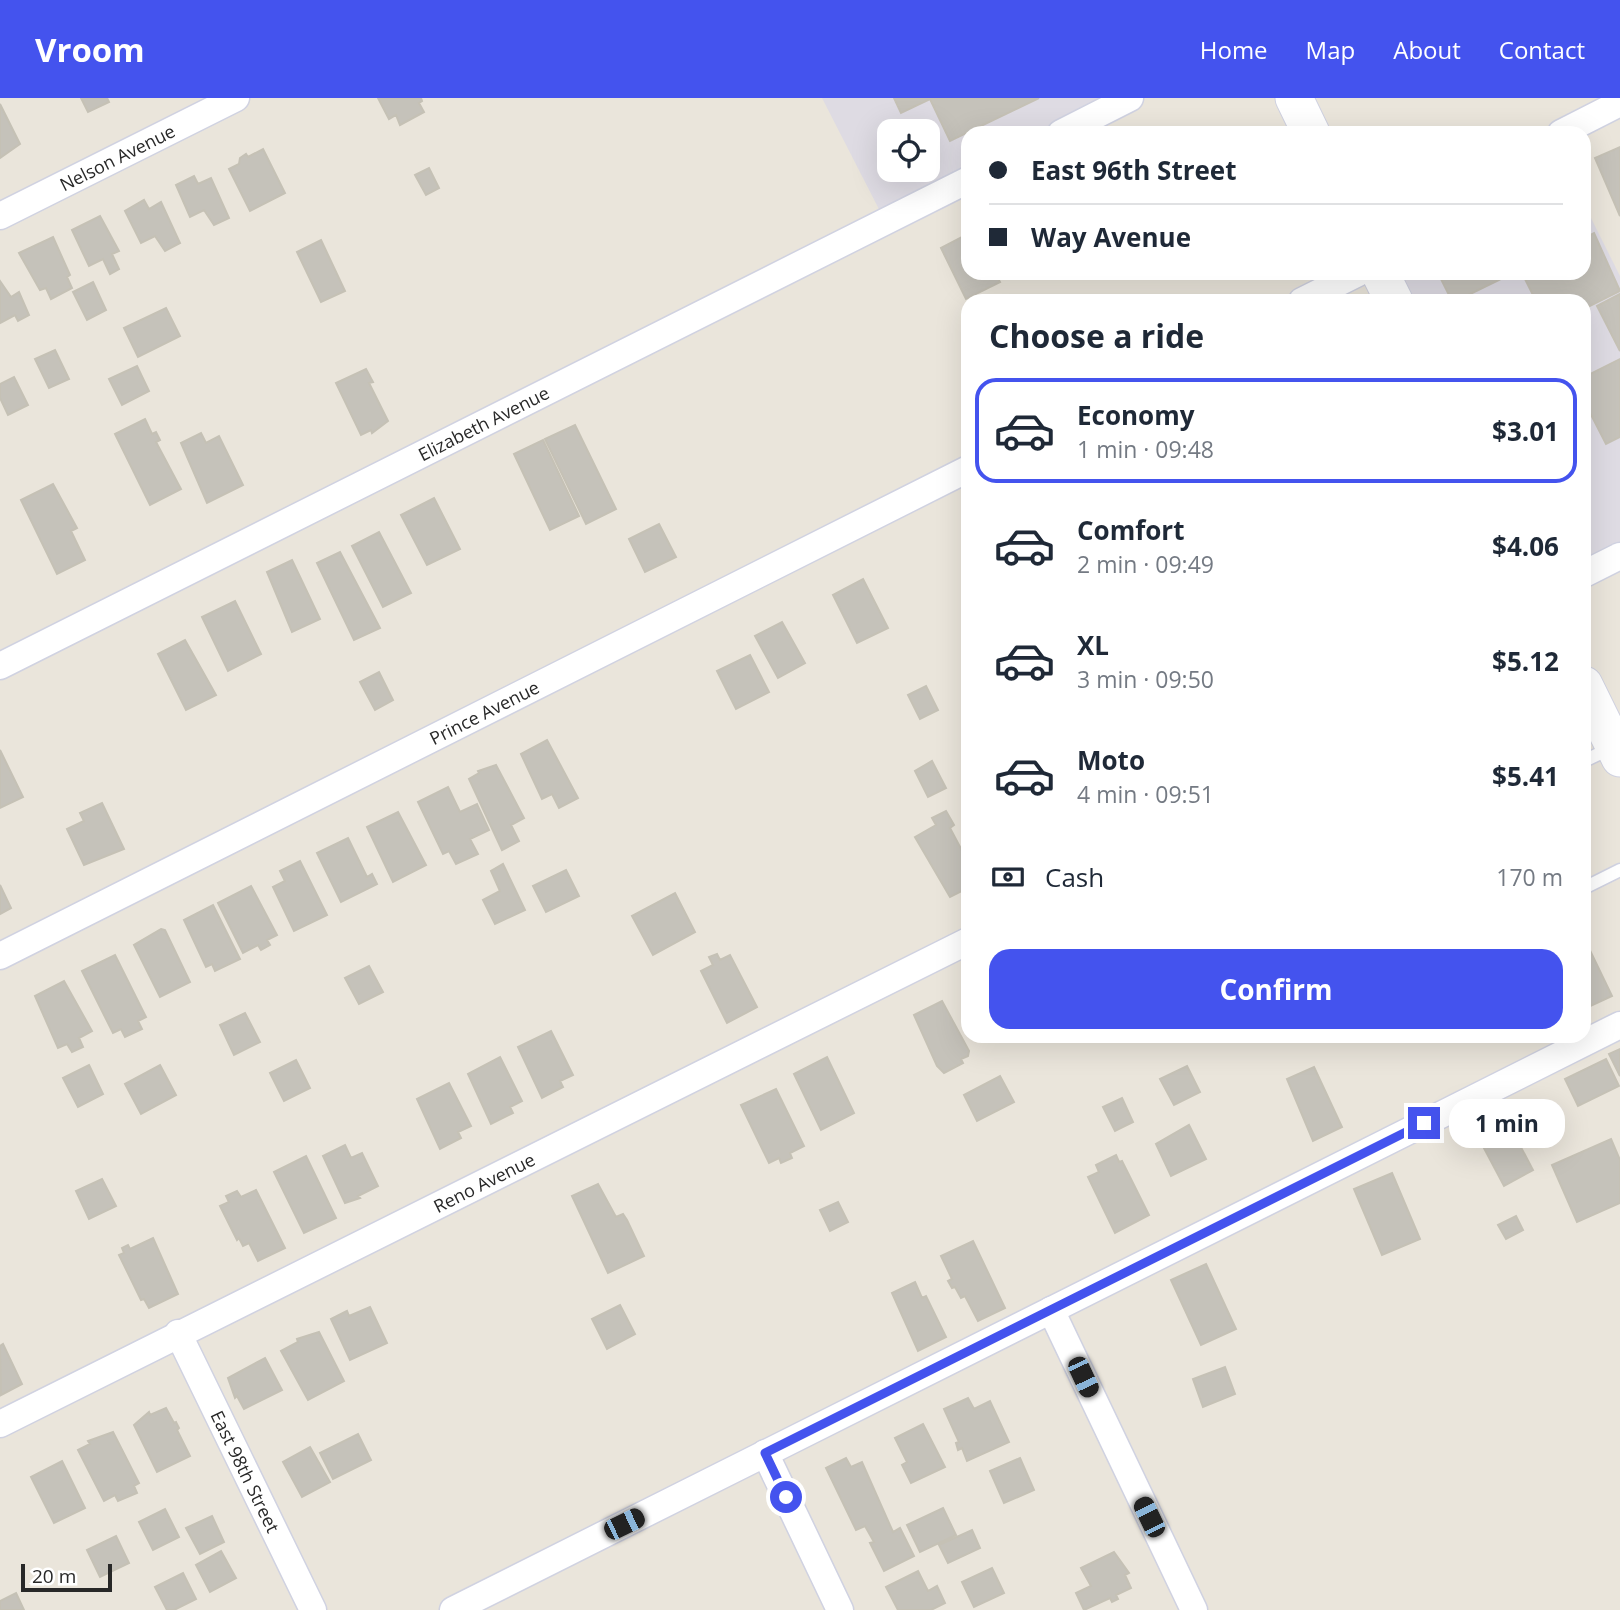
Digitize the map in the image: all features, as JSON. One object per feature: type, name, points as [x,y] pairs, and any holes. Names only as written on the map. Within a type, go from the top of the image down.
[{"type":"main road","points":[[1294,98],[1308,126]]},
{"type":"main road","points":[[1591,707],[1606,755]]},
{"type":"street","name":"Nelson Avenue","points":[[0,216],[236,98]]},
{"type":"street","points":[[1074,126],[1130,98]]},
{"type":"street","points":[[1575,126],[1620,103]]},
{"type":"street","name":"Elizabeth Avenue","points":[[0,666],[961,184]]},
{"type":"street","points":[[1316,294],[1344,280]]},
{"type":"street","name":"Prince Avenue","points":[[0,956],[961,473]]},
{"type":"street","points":[[1591,570],[1620,556]]},
{"type":"street","name":"Reno Avenue","points":[[0,1424],[961,943]]},
{"type":"street","points":[[1591,1040],[1620,1025]]},
{"type":"street","points":[[453,1610],[1584,1043]]},
{"type":"street","points":[[1051,1310],[1194,1610]]},
{"type":"street","name":"East 98th Street","points":[[178,1333],[313,1610]]},
{"type":"street","points":[[765,1453],[840,1610]]},
{"type":"lane","points":[[1591,884],[1620,870]]},
{"type":"shaded area","points":[[822,98],[1130,98],[1075,126],[961,126],[961,183],[885,221]]},
{"type":"shaded area","points":[[1591,218],[1620,276],[1620,556],[1591,570],[1591,294],[1390,294],[1384,280],[1591,280]]},
{"type":"building","points":[[81,98],[107,98],[109,102],[88,112]]},
{"type":"building","points":[[378,98],[421,98],[419,103],[424,112],[400,125],[396,115],[389,119]]},
{"type":"building","points":[[894,98],[1039,98],[981,126],[961,126],[961,136],[950,141],[930,99],[901,113]]},
{"type":"building","points":[[0,104],[20,144],[0,158]]},
{"type":"building","points":[[1620,147],[1620,216],[1595,158]]},
{"type":"building","points":[[263,149],[285,193],[250,211],[229,169],[239,164],[240,158],[246,154],[248,157]]},
{"type":"building","points":[[429,168],[439,188],[426,195],[415,175]]},
{"type":"building","points":[[194,176],[198,184],[211,178],[229,218],[214,225],[204,210],[190,217],[176,185]]},
{"type":"building","points":[[144,200],[149,209],[161,202],[180,243],[165,251],[155,236],[141,243],[125,211]]},
{"type":"building","points":[[100,216],[119,251],[112,254],[119,269],[110,274],[103,259],[89,266],[72,230]]},
{"type":"building","points":[[1594,233],[1620,291],[1591,306],[1591,294],[1532,294],[1526,280],[1591,280],[1591,234]]},
{"type":"building","points":[[53,237],[70,275],[67,277],[72,288],[51,299],[46,288],[40,290],[19,253]]},
{"type":"building","points":[[961,238],[961,280],[1000,282],[976,294],[964,294],[941,248]]},
{"type":"building","points":[[321,240],[345,291],[321,302],[297,252]]},
{"type":"building","points":[[1442,280],[1499,280],[1470,294],[1448,294]]},
{"type":"building","points":[[0,281],[11,297],[19,292],[29,315],[18,321],[15,315],[0,323]]},
{"type":"building","points":[[93,282],[106,310],[87,320],[73,292]]},
{"type":"building","points":[[1620,294],[1620,351],[1597,306]]},
{"type":"building","points":[[166,308],[180,336],[138,357],[124,328]]},
{"type":"building","points":[[55,350],[69,379],[49,388],[35,359]]},
{"type":"building","points":[[1620,359],[1620,437],[1606,444],[1591,415],[1591,374]]},
{"type":"building","points":[[137,366],[149,391],[122,405],[109,379]]},
{"type":"building","points":[[366,369],[373,382],[369,383],[388,421],[372,433],[371,430],[361,435],[336,383]]},
{"type":"building","points":[[14,377],[28,405],[8,415],[0,398],[0,384]]},
{"type":"building","points":[[145,419],[152,434],[156,432],[160,440],[156,442],[181,489],[150,505],[115,434]]},
{"type":"building","points":[[575,425],[616,509],[586,524],[545,439]]},
{"type":"building","points":[[201,433],[206,443],[219,436],[243,485],[207,503],[181,443]]},
{"type":"building","points":[[543,440],[579,516],[550,530],[514,454]]},
{"type":"building","points":[[53,484],[77,528],[71,531],[85,560],[57,574],[21,500]]},
{"type":"building","points":[[434,498],[460,549],[427,565],[401,515]]},
{"type":"building","points":[[659,524],[676,557],[645,572],[629,539]]},
{"type":"building","points":[[379,532],[411,593],[383,607],[352,546]]},
{"type":"building","points":[[340,552],[380,628],[354,640],[317,563]]},
{"type":"building","points":[[292,560],[320,619],[292,632],[267,572]]},
{"type":"building","points":[[863,579],[888,628],[857,643],[833,595]]},
{"type":"building","points":[[235,601],[261,654],[228,671],[202,617]]},
{"type":"building","points":[[782,622],[805,663],[778,678],[755,636]]},
{"type":"building","points":[[185,640],[216,695],[186,710],[158,654]]},
{"type":"building","points":[[750,655],[769,692],[736,709],[717,671]]},
{"type":"building","points":[[379,672],[393,700],[375,710],[360,682]]},
{"type":"building","points":[[926,686],[938,710],[920,719],[908,695]]},
{"type":"building","points":[[547,740],[578,798],[559,808],[552,794],[542,799],[521,754]]},
{"type":"building","points":[[0,750],[23,797],[0,808]]},
{"type":"building","points":[[932,761],[946,788],[928,797],[915,771]]},
{"type":"building","points":[[496,765],[524,818],[511,825],[519,841],[502,850],[469,779],[479,773],[478,771]]},
{"type":"building","points":[[448,787],[460,812],[477,804],[489,830],[470,839],[478,854],[456,864],[449,851],[443,854],[418,802]]},
{"type":"building","points":[[102,803],[124,849],[84,865],[67,829],[84,821],[80,813]]},
{"type":"building","points":[[946,811],[954,825],[950,828],[961,849],[961,892],[950,897],[915,837],[936,825],[932,818]]},
{"type":"building","points":[[398,812],[426,865],[393,882],[367,827]]},
{"type":"building","points":[[348,838],[367,877],[372,874],[377,884],[341,902],[317,853]]},
{"type":"building","points":[[300,861],[327,915],[294,931],[273,887],[285,881],[280,871]]},
{"type":"building","points":[[503,864],[525,910],[495,924],[483,900],[500,891],[491,871]]},
{"type":"building","points":[[566,870],[579,896],[546,912],[533,886]]},
{"type":"building","points":[[0,885],[11,908],[0,914]]},
{"type":"building","points":[[251,886],[277,935],[267,940],[270,945],[261,950],[258,945],[243,953],[218,903]]},
{"type":"building","points":[[675,893],[695,932],[653,955],[632,916]]},
{"type":"building","points":[[213,905],[240,959],[215,971],[212,964],[206,967],[184,920]]},
{"type":"building","points":[[161,929],[165,930],[190,982],[160,997],[134,945]]},
{"type":"building","points":[[1591,952],[1612,996],[1591,1006]]},
{"type":"building","points":[[717,954],[720,960],[730,955],[757,1007],[727,1023],[701,971],[713,965],[709,957]]},
{"type":"building","points":[[115,955],[146,1017],[138,1021],[142,1029],[125,1037],[121,1029],[113,1033],[82,971]]},
{"type":"building","points":[[369,966],[383,992],[359,1004],[345,978]]},
{"type":"building","points":[[64,981],[92,1031],[79,1038],[83,1047],[72,1052],[67,1044],[58,1048],[35,996]]},
{"type":"building","points":[[942,1001],[961,1036],[961,1043],[965,1043],[969,1051],[968,1056],[961,1059],[963,1063],[944,1073],[937,1066],[914,1015]]},
{"type":"building","points":[[245,1013],[260,1042],[234,1055],[220,1025]]},
{"type":"building","points":[[551,1031],[573,1075],[560,1081],[563,1087],[542,1098],[518,1047]]},
{"type":"building","points":[[1620,1049],[1620,1076],[1609,1054]]},
{"type":"building","points":[[500,1057],[522,1101],[510,1107],[513,1113],[491,1124],[468,1074]]},
{"type":"building","points":[[827,1057],[854,1113],[821,1130],[794,1074]]},
{"type":"building","points":[[1606,1059],[1619,1086],[1578,1106],[1565,1079]]},
{"type":"building","points":[[296,1060],[310,1088],[284,1101],[270,1073]]},
{"type":"building","points":[[89,1065],[103,1094],[78,1107],[63,1078]]},
{"type":"building","points":[[160,1065],[176,1095],[141,1114],[125,1084]]},
{"type":"building","points":[[1187,1066],[1200,1092],[1174,1105],[1160,1079]]},
{"type":"building","points":[[1314,1067],[1342,1127],[1313,1141],[1287,1079]]},
{"type":"building","points":[[1000,1076],[1014,1102],[977,1121],[964,1095]]},
{"type":"building","points":[[449,1083],[471,1126],[458,1132],[461,1138],[440,1149],[417,1099]]},
{"type":"building","points":[[776,1089],[804,1146],[790,1153],[792,1158],[781,1163],[779,1158],[769,1163],[741,1105]]},
{"type":"building","points":[[1122,1098],[1133,1122],[1115,1131],[1103,1107]]},
{"type":"building","points":[[1506,1119],[1533,1170],[1504,1186],[1477,1135]]},
{"type":"building","points":[[1189,1125],[1206,1159],[1171,1176],[1156,1144]]},
{"type":"building","points":[[1611,1139],[1620,1160],[1620,1203],[1577,1222],[1552,1165]]},
{"type":"building","points":[[345,1145],[351,1158],[362,1153],[378,1186],[358,1196],[360,1198],[345,1203],[323,1156]]},
{"type":"building","points":[[1116,1155],[1119,1162],[1122,1161],[1149,1215],[1115,1233],[1088,1177],[1099,1172],[1096,1165]]},
{"type":"building","points":[[306,1156],[336,1218],[304,1233],[274,1172]]},
{"type":"building","points":[[1392,1173],[1420,1239],[1382,1255],[1354,1189]]},
{"type":"building","points":[[102,1179],[116,1206],[89,1219],[76,1191]]},
{"type":"building","points":[[598,1184],[616,1217],[623,1214],[627,1220],[644,1256],[608,1273],[572,1196]]},
{"type":"building","points":[[256,1190],[285,1248],[258,1261],[249,1243],[243,1246],[239,1238],[237,1240],[220,1206],[229,1202],[226,1196],[237,1191],[241,1197]]},
{"type":"building","points":[[838,1202],[848,1222],[830,1231],[820,1210]]},
{"type":"building","points":[[1516,1216],[1523,1230],[1506,1239],[1498,1225]]},
{"type":"building","points":[[153,1238],[178,1294],[149,1308],[144,1299],[141,1300],[119,1255],[124,1253],[122,1248],[128,1245],[130,1249]]},
{"type":"building","points":[[973,1241],[1005,1308],[978,1321],[965,1296],[961,1298],[948,1281],[952,1279],[941,1256]]},
{"type":"building","points":[[1206,1264],[1236,1329],[1201,1345],[1171,1280]]},
{"type":"building","points":[[915,1282],[922,1298],[926,1296],[946,1337],[918,1351],[892,1293]]},
{"type":"building","points":[[620,1305],[635,1334],[607,1349],[592,1319]]},
{"type":"building","points":[[370,1307],[387,1343],[350,1360],[331,1319],[347,1311],[349,1316]]},
{"type":"building","points":[[319,1332],[344,1381],[308,1400],[281,1351],[298,1342],[297,1339]]},
{"type":"building","points":[[3,1344],[22,1384],[1,1395],[0,1346]]},
{"type":"building","points":[[265,1358],[282,1390],[244,1409],[237,1396],[235,1398],[228,1378]]},
{"type":"building","points":[[1225,1367],[1235,1394],[1203,1407],[1193,1379]]},
{"type":"building","points":[[968,1398],[974,1409],[990,1401],[1009,1442],[967,1461],[962,1448],[958,1450],[956,1443],[959,1442],[944,1409]]},
{"type":"building","points":[[166,1408],[179,1428],[177,1430],[190,1456],[157,1472],[134,1425],[149,1412],[150,1415]]},
{"type":"building","points":[[923,1424],[945,1467],[911,1483],[902,1465],[907,1462],[895,1438]]},
{"type":"building","points":[[113,1432],[139,1483],[134,1486],[137,1493],[118,1501],[115,1495],[104,1501],[78,1450],[90,1444],[88,1441]]},
{"type":"building","points":[[358,1434],[371,1460],[333,1479],[320,1453]]},
{"type":"building","points":[[310,1447],[330,1482],[302,1497],[283,1462]]},
{"type":"building","points":[[846,1458],[851,1467],[862,1462],[893,1532],[900,1528],[914,1556],[884,1571],[865,1526],[856,1530],[826,1468]]},
{"type":"building","points":[[1020,1458],[1034,1490],[1004,1503],[990,1471]]},
{"type":"building","points":[[62,1461],[85,1508],[54,1523],[31,1477]]},
{"type":"building","points":[[943,1508],[956,1535],[920,1552],[907,1525]]},
{"type":"building","points":[[165,1509],[179,1537],[153,1550],[139,1522]]},
{"type":"building","points":[[212,1516],[224,1542],[200,1554],[186,1528]]},
{"type":"building","points":[[972,1530],[980,1548],[948,1563],[939,1545]]},
{"type":"building","points":[[116,1536],[129,1563],[100,1577],[87,1550]]},
{"type":"building","points":[[221,1551],[236,1578],[210,1592],[196,1565]]},
{"type":"building","points":[[1114,1552],[1129,1573],[1125,1575],[1131,1588],[1116,1595],[1118,1599],[1112,1602],[1110,1598],[1084,1610],[1076,1593],[1091,1586],[1081,1568]]},
{"type":"building","points":[[992,1568],[1004,1593],[974,1607],[962,1582]]},
{"type":"building","points":[[918,1571],[928,1591],[937,1586],[945,1603],[931,1610],[898,1610],[886,1587]]},
{"type":"building","points":[[183,1573],[196,1599],[174,1610],[167,1610],[155,1587]]},
{"type":"building","points":[[16,1593],[24,1610],[0,1610],[0,1601]]},
{"type":"route","points":[[786,1497],[765,1453],[1424,1123]]}]
